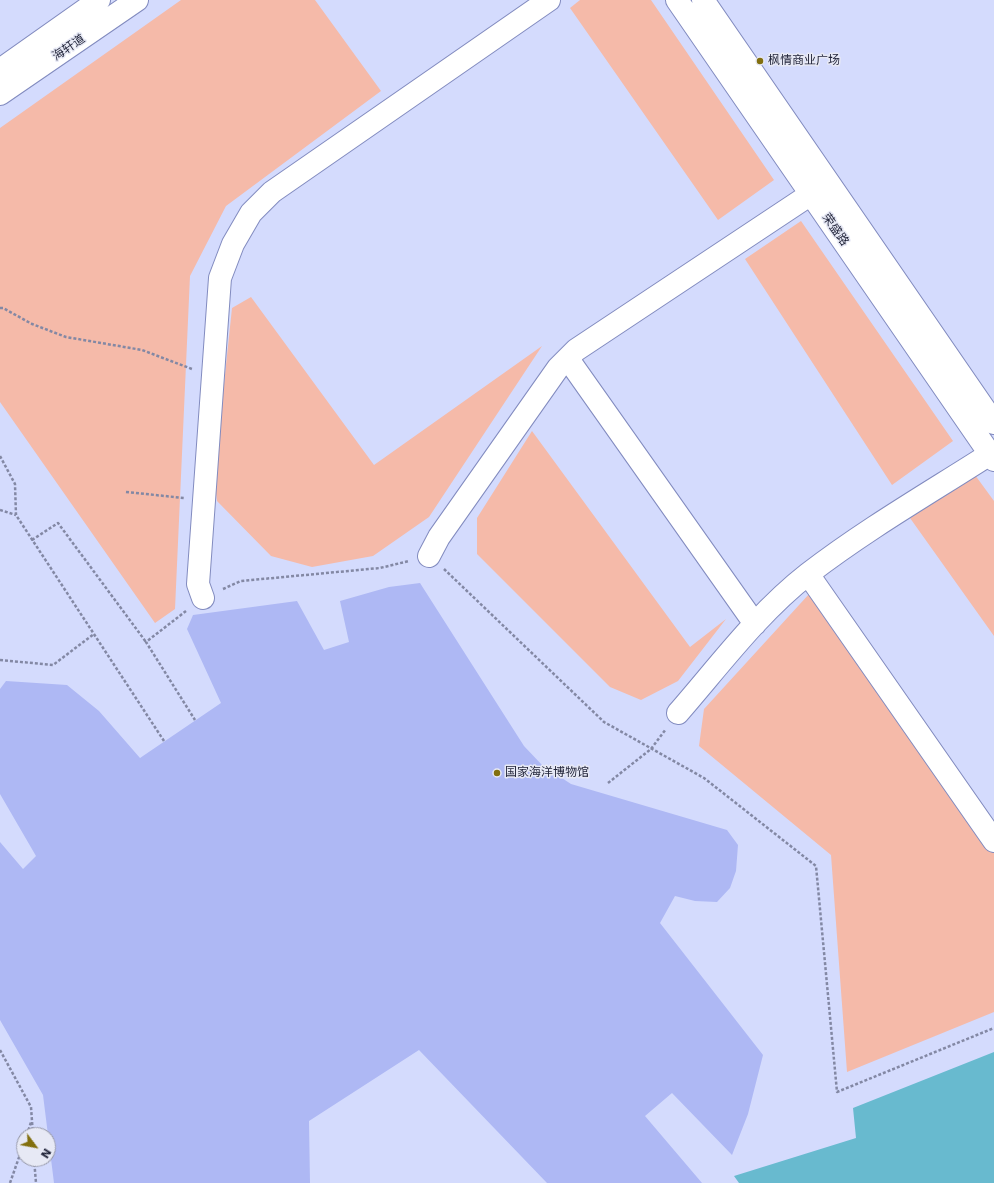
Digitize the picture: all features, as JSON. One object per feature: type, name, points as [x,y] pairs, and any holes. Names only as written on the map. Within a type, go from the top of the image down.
[{"type":"street","name":"海轩道","points":[[0,70],[99,0]]},
{"type":"street","name":"海轩道","points":[[0,94],[137,0]]},
{"type":"street","points":[[203,598],[198,584],[220,278],[233,244],[251,213],[272,192],[549,0]]},
{"type":"street","name":"荣盛路","points":[[677,0],[992,457]]},
{"type":"street","name":"荣盛路","points":[[703,0],[994,423]]},
{"type":"street","points":[[429,556],[439,537],[558,368],[576,350],[811,194]]},
{"type":"street","points":[[568,359],[756,624]]},
{"type":"street","points":[[678,713],[756,624],[808,574],[860,538],[992,457]]},
{"type":"street","points":[[808,574],[994,841]]},
{"type":"path","points":[[0,308],[3,308],[32,324],[66,337],[142,350],[213,377]]},
{"type":"path","points":[[0,456],[15,484],[16,515],[164,741]]},
{"type":"path","points":[[126,492],[204,501]]},
{"type":"path","points":[[0,510],[16,515]]},
{"type":"path","points":[[32,540],[58,523],[146,642],[195,720]]},
{"type":"path","points":[[146,642],[203,598],[241,581],[380,568],[429,556],[604,722],[704,778],[816,866],[836,1092],[994,1028]]},
{"type":"path","points":[[0,660],[53,665],[94,634]]},
{"type":"path","points":[[608,783],[651,749],[678,713]]},
{"type":"path","points":[[0,1050],[31,1107],[32,1127]]},
{"type":"path","points":[[30,1127],[32,1120]]},
{"type":"path","points":[[10,1183],[16,1166]]},
{"type":"path","points":[[35,1167],[36,1183]]},
{"type":"shaded area","points":[[181,0],[315,0],[381,91],[226,206],[190,276],[175,609],[155,623],[0,402],[0,128]]},
{"type":"shaded area","points":[[580,0],[651,0],[774,180],[718,220],[570,8]]},
{"type":"shaded area","points":[[801,221],[953,441],[892,485],[745,259]]},
{"type":"shaded area","points":[[251,297],[374,465],[542,346],[429,517],[373,556],[312,567],[271,556],[217,501],[214,479],[232,308]]},
{"type":"shaded area","points":[[532,431],[690,647],[726,619],[678,681],[641,700],[610,687],[477,554],[477,518]]},
{"type":"shaded area","points":[[975,475],[994,501],[994,636],[910,518]]},
{"type":"shaded area","points":[[810,593],[994,851],[994,1012],[847,1072],[831,855],[699,746],[704,709]]},
{"type":"shaded area","points":[[994,1052],[994,1183],[739,1183],[734,1176],[856,1138],[853,1108]]},
{"type":"building","points":[[420,583],[524,746],[542,765],[571,784],[727,830],[738,845],[736,871],[730,888],[717,902],[695,901],[675,896],[660,923],[763,1055],[748,1114],[732,1155],[672,1093],[645,1116],[702,1183],[547,1183],[419,1050],[309,1121],[310,1183],[54,1183],[52,1167],[56,1167],[56,1127],[47,1127],[43,1095],[0,1020],[0,842],[23,869],[36,856],[0,794],[0,689],[6,681],[67,685],[99,711],[140,758],[221,703],[187,629],[193,615],[297,601],[324,650],[349,642],[340,601],[389,587]]},
{"type":"place","name":"枫情商业广场","points":[[760,61]]},
{"type":"place","name":"国家海洋博物馆","points":[[497,773]]}]
